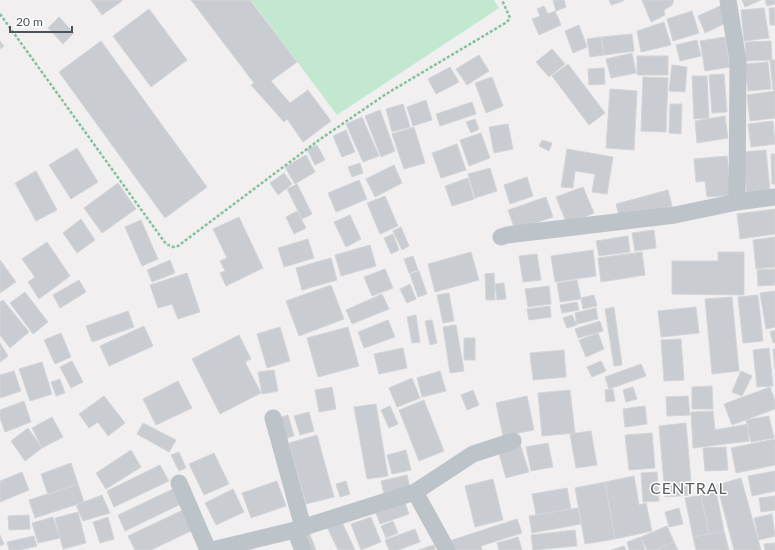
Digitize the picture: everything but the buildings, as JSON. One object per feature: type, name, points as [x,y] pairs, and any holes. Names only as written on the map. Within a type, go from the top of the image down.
[{"type":"street","points":[[728,0],[738,61],[737,202]]},
{"type":"street","points":[[501,237],[507,235],[675,215],[737,202],[775,197]]},
{"type":"street","points":[[273,418],[303,550]]},
{"type":"street","points":[[212,550],[299,529],[415,492],[474,454],[513,441]]},
{"type":"street","points":[[179,483],[208,550]]},
{"type":"street","points":[[415,492],[447,550]]},
{"type":"path","points":[[0,14],[166,244],[173,247],[178,246],[318,140],[368,106],[507,22],[510,15],[502,0]]},
{"type":"green space","points":[[251,0],[494,0],[499,8],[337,115]]},
{"type":"district","name":"CENTRAL","points":[[689,487]]}]
